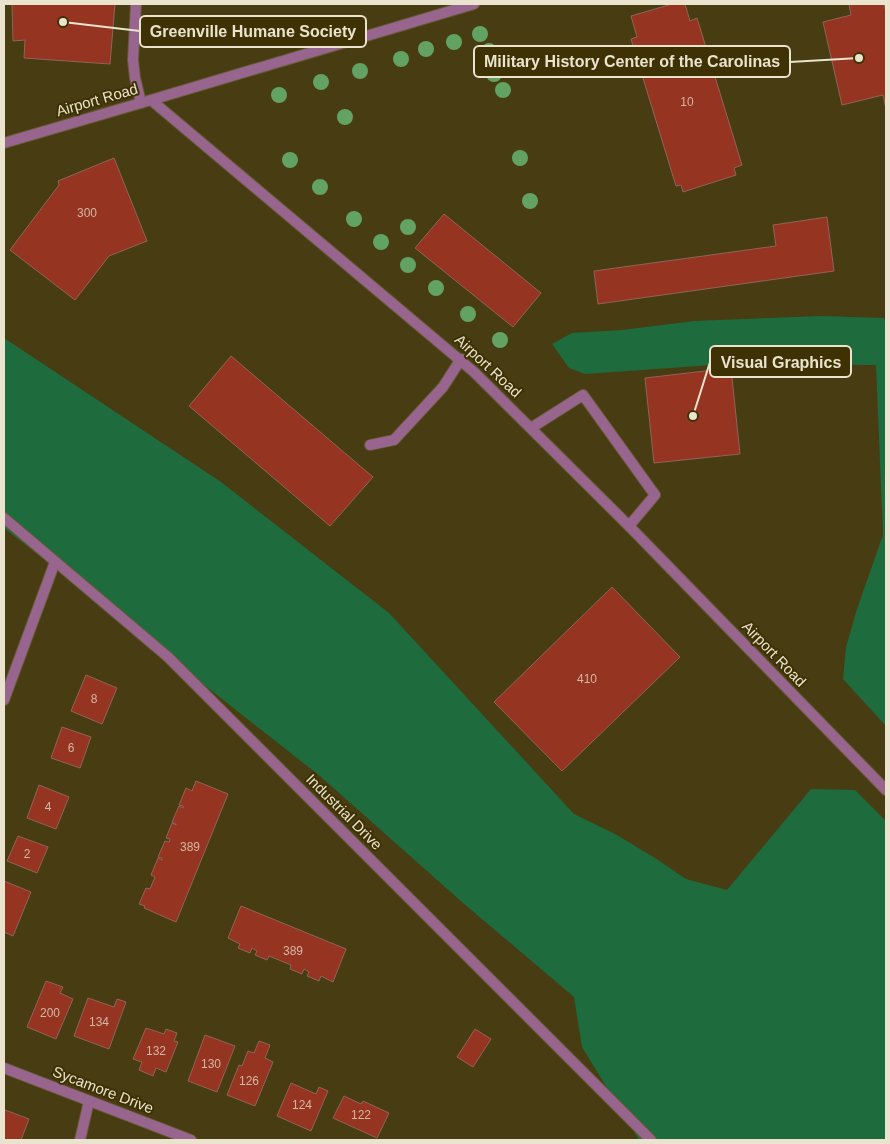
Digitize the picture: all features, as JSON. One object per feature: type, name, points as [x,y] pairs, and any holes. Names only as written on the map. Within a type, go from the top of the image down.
[{"type":"street","points":[[136,4],[134,78],[146,102],[474,4]]},
{"type":"street","name":"Airport Road","points":[[4,143],[146,102],[461,359],[629,526],[886,790]]},
{"type":"street","points":[[370,445],[394,440],[443,386],[461,359]]},
{"type":"street","points":[[531,428],[583,395],[655,495],[629,526]]},
{"type":"street","name":"Industrial Drive","points":[[4,518],[168,658],[651,1140]]},
{"type":"street","points":[[4,700],[56,562]]},
{"type":"street","name":"Sycamore Drive","points":[[4,1068],[191,1140]]},
{"type":"street","points":[[80,1140],[89,1101]]},
{"type":"green space","points":[[821,316],[884,318],[886,323],[886,726],[843,679],[846,647],[883,535],[876,365],[726,364],[585,374],[569,368],[552,344],[572,333],[622,330],[694,321]]},
{"type":"green space","points":[[4,338],[221,482],[389,613],[574,814],[615,834],[686,879],[727,890],[811,789],[855,790],[886,821],[886,1140],[639,1140],[582,1047],[574,997],[463,903],[320,776],[4,528]]},
{"type":"building","points":[[12,4],[115,4],[110,64],[24,58],[25,40],[13,41]]},
{"type":"building","points":[[672,4],[685,4],[690,21],[697,18],[742,165],[734,168],[736,175],[683,192],[681,185],[676,186],[631,39],[637,37],[631,16]]},
{"type":"building","points":[[849,4],[884,4],[886,12],[886,109],[883,95],[842,105],[823,22],[851,15]]},
{"type":"building","points":[[114,158],[147,241],[109,256],[75,300],[10,250],[59,185],[58,181]]},
{"type":"building","points":[[444,214],[541,293],[513,327],[415,248]]},
{"type":"building","points":[[827,217],[834,271],[598,304],[594,271],[776,246],[773,225]]},
{"type":"building","points":[[231,356],[373,477],[330,526],[189,406]]},
{"type":"building","points":[[731,368],[740,454],[654,463],[645,378]]},
{"type":"building","points":[[612,587],[680,657],[562,771],[494,702]]},
{"type":"building","points":[[86,675],[117,688],[102,724],[71,711]]},
{"type":"building","points":[[62,727],[91,737],[80,768],[51,758]]},
{"type":"building","points":[[196,781],[228,794],[176,922],[139,904],[146,888],[150,889],[155,877],[151,875],[158,858],[162,860],[162,858],[158,857],[165,841],[169,842],[170,839],[166,838],[172,823],[176,825],[172,822],[179,806],[183,808],[183,806],[179,805],[186,788],[192,791]]},
{"type":"building","points":[[39,785],[69,797],[56,829],[27,818]]},
{"type":"building","points":[[18,836],[48,847],[37,873],[7,861]]},
{"type":"building","points":[[4,881],[31,892],[13,936],[4,932]]},
{"type":"building","points":[[241,906],[346,949],[333,982],[321,976],[319,981],[307,976],[309,972],[304,969],[302,974],[290,969],[291,965],[269,956],[267,960],[255,955],[257,951],[252,948],[250,953],[238,948],[240,944],[228,938]]},
{"type":"building","points":[[46,981],[63,987],[60,993],[73,999],[56,1039],[27,1027]]},
{"type":"building","points":[[88,998],[114,1007],[117,999],[126,1002],[109,1049],[74,1036]]},
{"type":"building","points":[[146,1028],[164,1034],[166,1029],[177,1033],[174,1041],[178,1042],[166,1072],[156,1068],[153,1076],[139,1070],[142,1062],[133,1059]]},
{"type":"building","points":[[475,1029],[491,1039],[473,1067],[457,1057]]},
{"type":"building","points":[[205,1035],[235,1046],[217,1092],[188,1081]]},
{"type":"building","points":[[259,1041],[270,1045],[265,1058],[273,1062],[255,1106],[227,1095],[239,1065],[242,1066],[248,1051],[254,1053]]},
{"type":"building","points":[[291,1083],[316,1094],[319,1087],[328,1091],[311,1131],[277,1116]]},
{"type":"building","points":[[344,1096],[361,1104],[363,1101],[389,1113],[377,1138],[333,1118]]},
{"type":"building","points":[[5,1110],[29,1119],[21,1140],[4,1140]]},
{"type":"place","name":"Greenville Humane Society","points":[[63,22]]},
{"type":"place","name":"Military History Center of the Carolinas","points":[[859,58]]},
{"type":"place","name":"Visual Graphics","points":[[693,416]]}]
